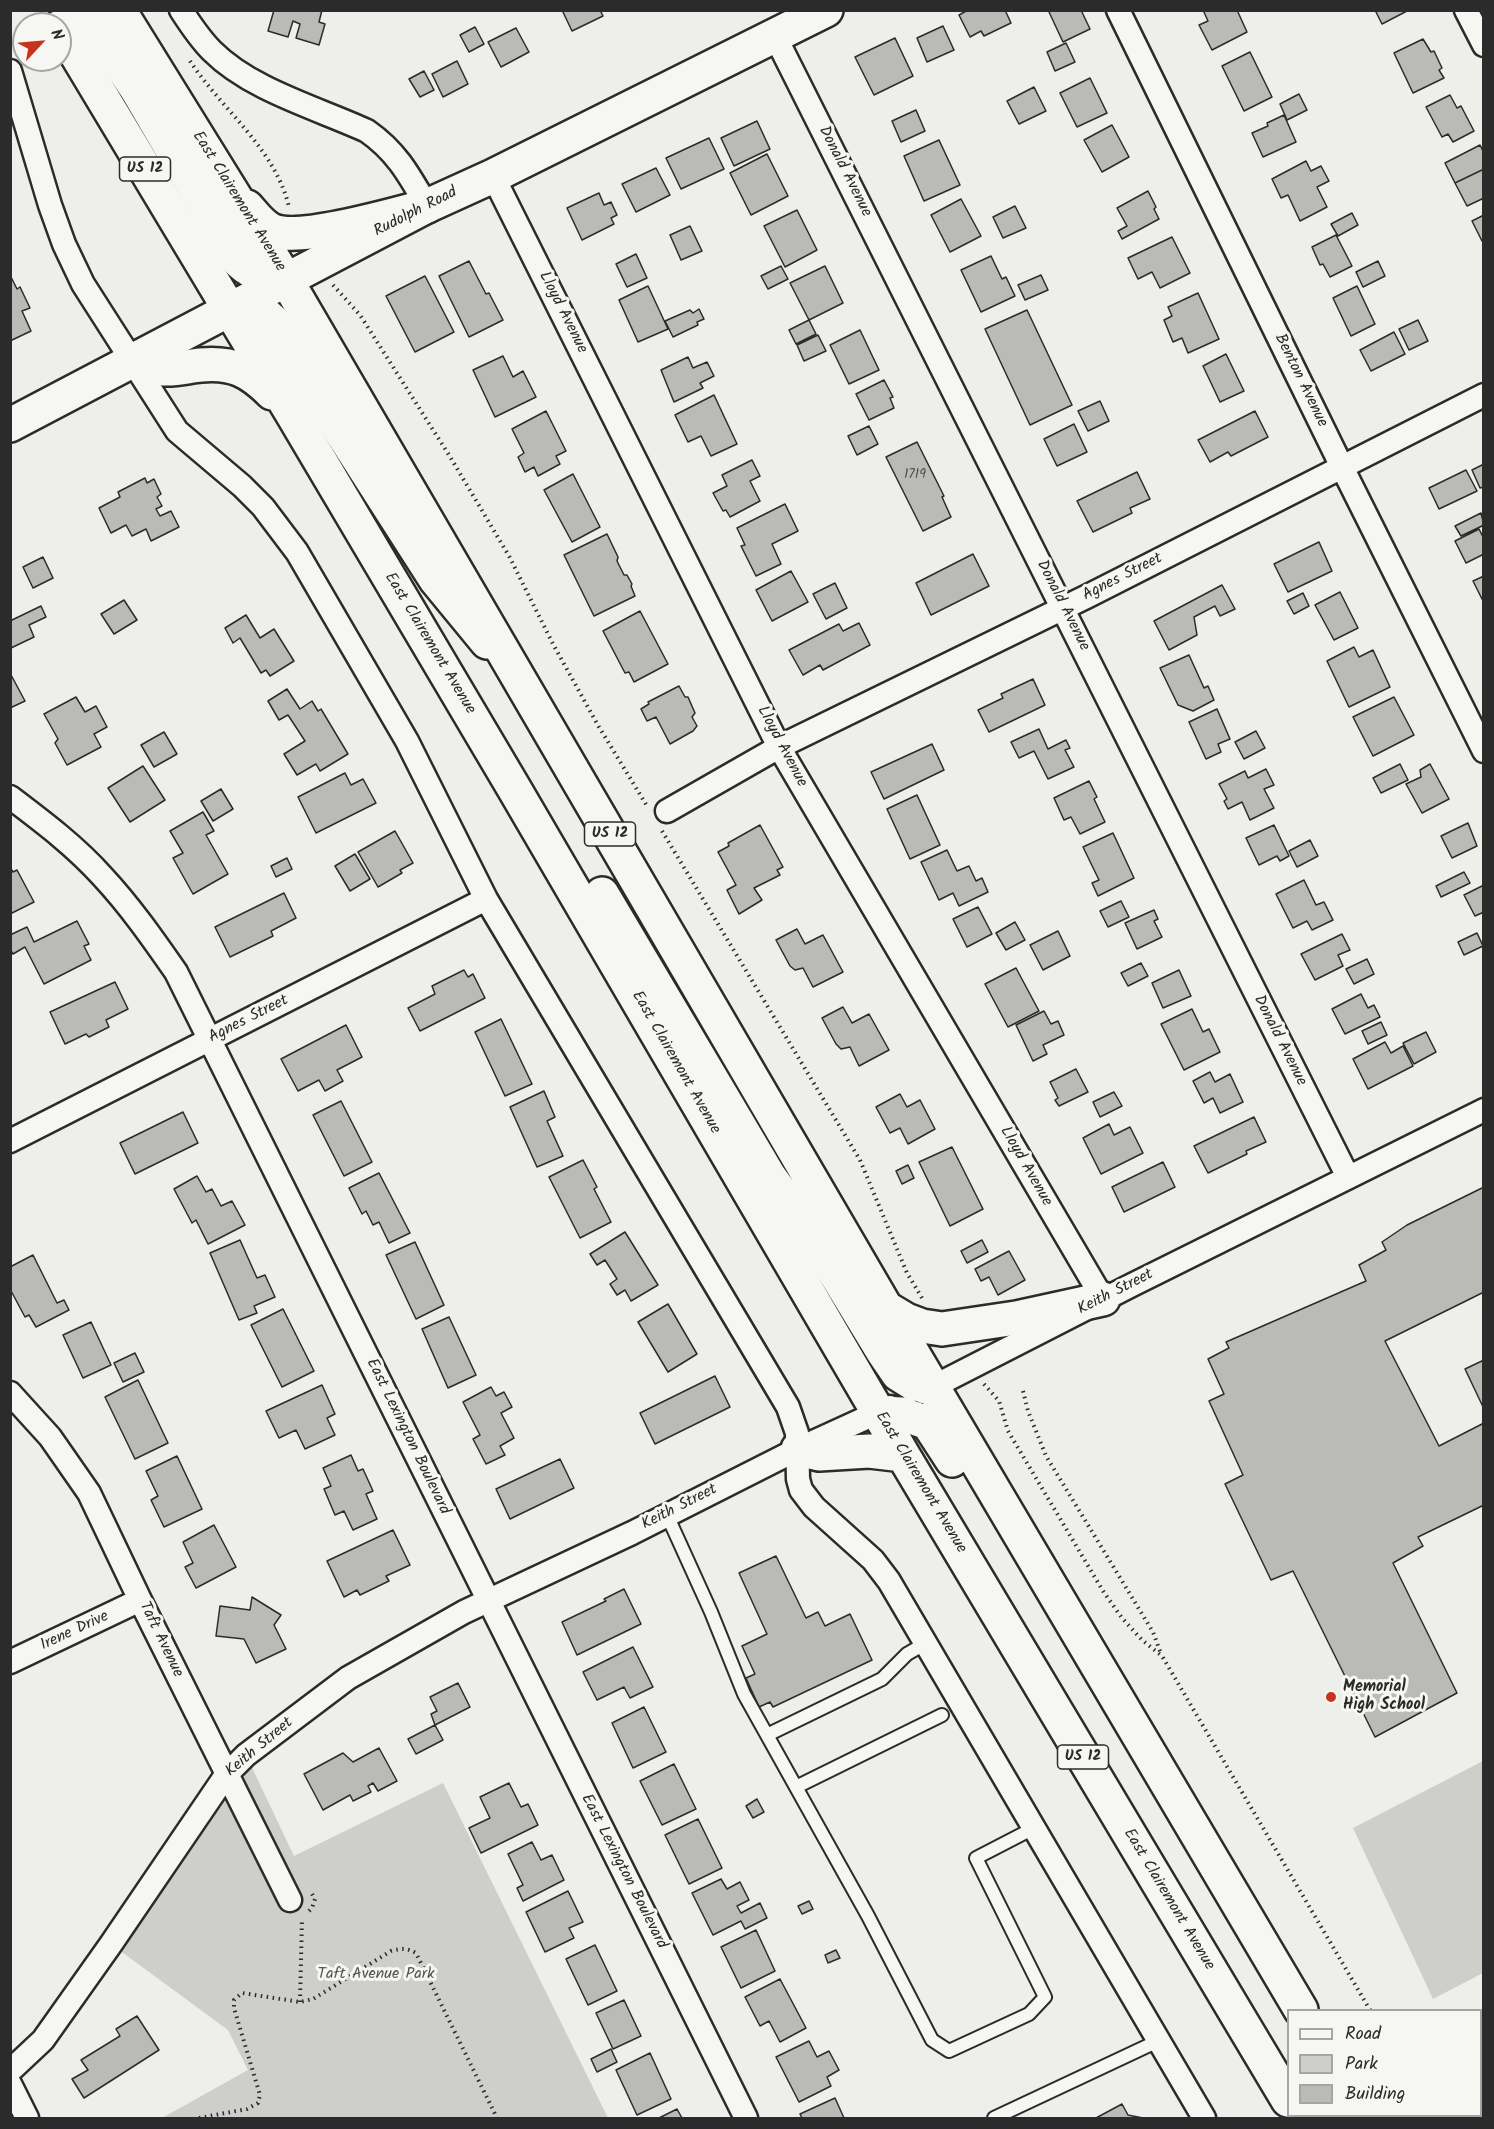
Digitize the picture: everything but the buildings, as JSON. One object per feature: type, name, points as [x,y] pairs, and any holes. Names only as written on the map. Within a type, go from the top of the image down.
[{"type":"main road","points":[[83,10],[136,88],[241,264],[256,275],[287,281]]},
{"type":"main road","name":"East Clairemont Avenue","points":[[119,10],[287,281],[886,1308],[1300,2009]]},
{"type":"main road","name":"Rudolph Road","points":[[10,425],[427,206],[493,176],[826,10]]},
{"type":"main road","name":"East Clairemont Avenue","points":[[72,47],[231,310],[515,790],[903,1455],[1287,2098]]},
{"type":"main road","points":[[226,184],[260,222],[272,231],[294,232],[348,226],[427,206]]},
{"type":"main road","points":[[231,310],[264,314],[274,322],[333,420],[436,580],[521,682]]},
{"type":"main road","points":[[132,362],[150,368],[166,369],[201,365],[234,366],[249,372],[292,415]]},
{"type":"main road","points":[[515,790],[581,858],[769,1176],[815,1240],[898,1374],[914,1384],[934,1386]]},
{"type":"main road","points":[[886,1308],[914,1323],[942,1329],[1016,1318],[1103,1299]]},
{"type":"main road","points":[[879,1413],[902,1414],[928,1423],[1057,1628],[1109,1686]]},
{"type":"main road","points":[[798,1449],[819,1455],[869,1451],[903,1455]]},
{"type":"main road","points":[[1256,2048],[1287,2078]]},
{"type":"street","points":[[181,10],[212,51],[228,64],[277,92],[367,130],[380,140],[402,162],[427,206]]},
{"type":"street","name":"Benton Avenue","points":[[1118,10],[1342,467],[1484,750]]},
{"type":"street","points":[[1466,10],[1484,45]]},
{"type":"street","name":"Donald Avenue","points":[[775,36],[1348,1177]]},
{"type":"street","points":[[10,71],[50,205],[82,284],[177,431],[242,486],[263,507],[297,552],[406,741],[486,899],[789,1407],[797,1433],[798,1479],[801,1490],[807,1499],[882,1570],[1204,2118]]},
{"type":"street","name":"Lloyd Avenue","points":[[493,176],[779,747],[1103,1299]]},
{"type":"street","name":"Agnes Street","points":[[659,817],[779,747],[1063,609],[1484,395]]},
{"type":"street","name":"East Lexington Boulevard","points":[[10,797],[58,833],[102,875],[140,921],[176,972],[746,2118]]},
{"type":"street","name":"Agnes Street","points":[[10,1141],[486,899]]},
{"type":"street","name":"Keith Street","points":[[10,2071],[43,2040],[226,1775],[246,1755],[348,1678],[488,1600],[667,1515],[798,1449],[934,1386],[1103,1299],[1484,1110]]},
{"type":"street","name":"Taft Avenue","points":[[10,1393],[50,1437],[89,1493],[226,1775],[290,1900]]},
{"type":"street","name":"Irene Drive","points":[[10,1662],[140,1600]]},
{"type":"street","points":[[10,2084],[27,2118]]},
{"type":"lane","points":[[667,1515],[711,1612],[744,1694],[868,1916],[932,2040],[949,2051],[1029,2014],[1045,1997],[976,1858],[1034,1828]]},
{"type":"lane","points":[[767,1735],[882,1679],[907,1654],[926,1642]]},
{"type":"lane","points":[[796,1786],[942,1715]]},
{"type":"lane","points":[[994,2118],[1158,2041]]},
{"type":"path","points":[[184,53],[203,81],[264,152],[285,191],[294,232]]},
{"type":"path","points":[[316,266],[360,315],[449,455],[509,556],[553,644],[599,727],[659,817],[845,1133],[860,1160],[906,1273],[942,1329]]},
{"type":"path","points":[[968,1369],[999,1401],[1008,1431],[1122,1618],[1142,1640],[1162,1656]]},
{"type":"path","points":[[1023,1391],[1028,1411],[1046,1456],[1154,1632],[1162,1656],[1369,2009]]},
{"type":"path","points":[[290,1900],[310,1890],[315,1899],[312,1908],[302,1916],[300,2002]]},
{"type":"path","points":[[199,2118],[247,2109],[258,2103],[260,2095],[234,2008],[234,2000],[242,1993],[300,2002],[313,1999],[392,1951],[408,1948],[416,1953],[497,2118]]},
{"type":"green space","name":"Taft Avenue Park","points":[[246,1755],[294,1856],[443,1783],[608,2118],[162,2118],[248,2070],[228,2030],[111,1944]]},
{"type":"green space","points":[[1483,1761],[1483,1973],[1433,1999],[1353,1828]]},
{"type":"place","name":"Memorial High School","points":[[1331,1697]]}]
